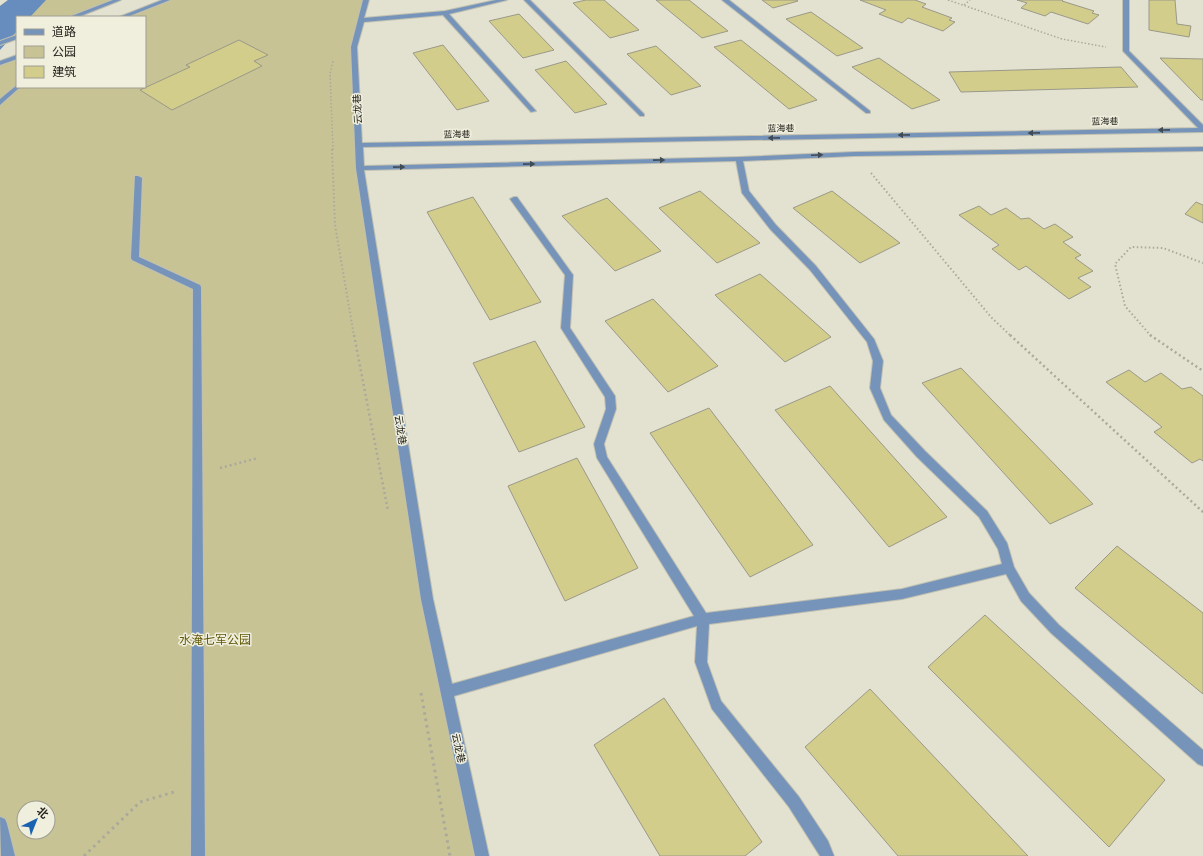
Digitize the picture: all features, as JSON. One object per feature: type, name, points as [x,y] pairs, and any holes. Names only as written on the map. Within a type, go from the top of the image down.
[{"type":"street","points":[[75,16],[118,0]]},
{"type":"street","points":[[125,16],[167,0]]},
{"type":"street","name":"云龙巷","points":[[366,0],[354,47],[360,168],[427,600],[482,856]]},
{"type":"street","points":[[361,20],[444,13],[504,0]]},
{"type":"street","points":[[527,0],[642,115]]},
{"type":"street","points":[[725,0],[868,112]]},
{"type":"street","points":[[1126,0],[1126,51],[1203,129]]},
{"type":"street","points":[[444,13],[533,111]]},
{"type":"street","points":[[0,43],[16,37]]},
{"type":"street","points":[[0,63],[16,57]]},
{"type":"street","points":[[0,103],[16,88]]},
{"type":"street","name":"蓝海巷","points":[[359,146],[1203,129]]},
{"type":"street","points":[[360,168],[854,154],[1203,149]]},
{"type":"street","points":[[739,158],[745,191],[773,227],[813,268],[871,341],[878,361],[875,388],[886,416],[921,454],[983,514],[1003,546],[1008,568],[1025,596],[1055,629],[1203,760]]},
{"type":"street","points":[[138,178],[134,258],[197,287],[198,856]]},
{"type":"street","points":[[514,199],[569,275],[565,319],[566,328],[610,396],[611,409],[599,444],[602,458],[703,619],[701,662],[716,705],[794,802],[823,846],[827,856]]},
{"type":"street","points":[[447,692],[703,619],[902,594],[1008,568]]},
{"type":"street","points":[[0,824],[8,856]]},
{"type":"path","points":[[948,0],[1062,40],[1126,51]]},
{"type":"path","points":[[964,6],[970,0]]},
{"type":"path","points":[[854,154],[991,317],[1203,512]]},
{"type":"path","points":[[1203,263],[1163,248],[1131,246],[1115,264],[1125,306],[1150,335],[1203,370]]},
{"type":"path","points":[[197,473],[258,458]]},
{"type":"path","points":[[84,856],[140,802],[198,785]]},
{"type":"green space","points":[[8,0],[118,0],[75,16],[16,16],[16,37],[0,43],[0,6]]},
{"type":"green space","name":"水淹七军公园","points":[[167,0],[366,0],[354,47],[360,168],[400,428],[480,856],[0,856],[0,63],[16,57],[16,88],[146,88],[146,16],[125,16]]},
{"type":"water","points":[[8,0],[46,0],[31,16],[16,16],[16,32],[0,50],[0,6]]},
{"type":"building","points":[[586,0],[604,0],[639,30],[610,38],[573,3]]},
{"type":"building","points":[[656,0],[689,0],[728,31],[702,38]]},
{"type":"building","points":[[762,0],[797,0],[798,1],[773,8]]},
{"type":"building","points":[[860,0],[915,0],[926,4],[922,7],[952,18],[949,20],[955,22],[943,31],[908,18],[902,23],[879,14],[886,10]]},
{"type":"building","points":[[1017,0],[1063,0],[1062,1],[1094,11],[1092,13],[1099,15],[1088,24],[1051,12],[1045,16],[1021,8],[1027,3]]},
{"type":"building","points":[[1149,0],[1175,0],[1177,24],[1191,26],[1189,37],[1149,30]]},
{"type":"building","points":[[811,12],[863,48],[837,56],[786,19]]},
{"type":"building","points":[[519,14],[554,50],[523,58],[489,21]]},
{"type":"building","points":[[239,40],[268,55],[254,61],[262,66],[172,110],[140,90],[190,67],[186,65]]},
{"type":"building","points":[[741,40],[817,100],[789,109],[714,47]]},
{"type":"building","points":[[443,45],[489,101],[457,110],[413,53]]},
{"type":"building","points":[[656,46],[701,86],[671,95],[627,54]]},
{"type":"building","points":[[879,58],[940,100],[912,109],[852,67]]},
{"type":"building","points":[[1160,58],[1203,59],[1203,100],[1201,100]]},
{"type":"building","points":[[566,61],[607,104],[575,113],[535,70]]},
{"type":"building","points":[[1121,67],[1138,87],[961,92],[949,72]]},
{"type":"building","points":[[700,191],[760,243],[717,263],[659,208]]},
{"type":"building","points":[[832,191],[900,243],[860,263],[793,208]]},
{"type":"building","points":[[473,197],[541,302],[490,320],[427,212]]},
{"type":"building","points":[[607,198],[661,251],[615,271],[562,216]]},
{"type":"building","points":[[1196,202],[1203,205],[1203,223],[1185,214]]},
{"type":"building","points":[[979,206],[991,215],[1006,208],[1021,219],[1029,218],[1044,229],[1055,224],[1073,237],[1063,242],[1081,255],[1075,258],[1093,271],[1078,278],[1091,287],[1069,299],[1026,266],[1019,270],[992,249],[999,245],[959,215]]},
{"type":"building","points":[[760,274],[831,337],[785,362],[715,295]]},
{"type":"building","points":[[653,299],[718,366],[668,392],[605,321]]},
{"type":"building","points":[[535,341],[585,427],[519,452],[473,363]]},
{"type":"building","points":[[961,368],[1093,504],[1050,524],[922,383]]},
{"type":"building","points":[[1129,370],[1145,382],[1161,373],[1182,389],[1191,387],[1203,396],[1203,461],[1200,459],[1192,463],[1154,432],[1162,427],[1106,382]]},
{"type":"building","points":[[830,386],[947,517],[889,547],[775,410]]},
{"type":"building","points":[[709,408],[813,545],[750,577],[650,433]]},
{"type":"building","points":[[577,458],[638,568],[565,601],[508,486]]},
{"type":"building","points":[[1117,546],[1203,613],[1203,694],[1075,588]]},
{"type":"building","points":[[985,615],[1165,780],[1109,847],[928,667]]},
{"type":"building","points":[[870,689],[1028,856],[898,856],[805,747]]},
{"type":"building","points":[[664,698],[762,842],[745,856],[660,856],[594,745]]}]
